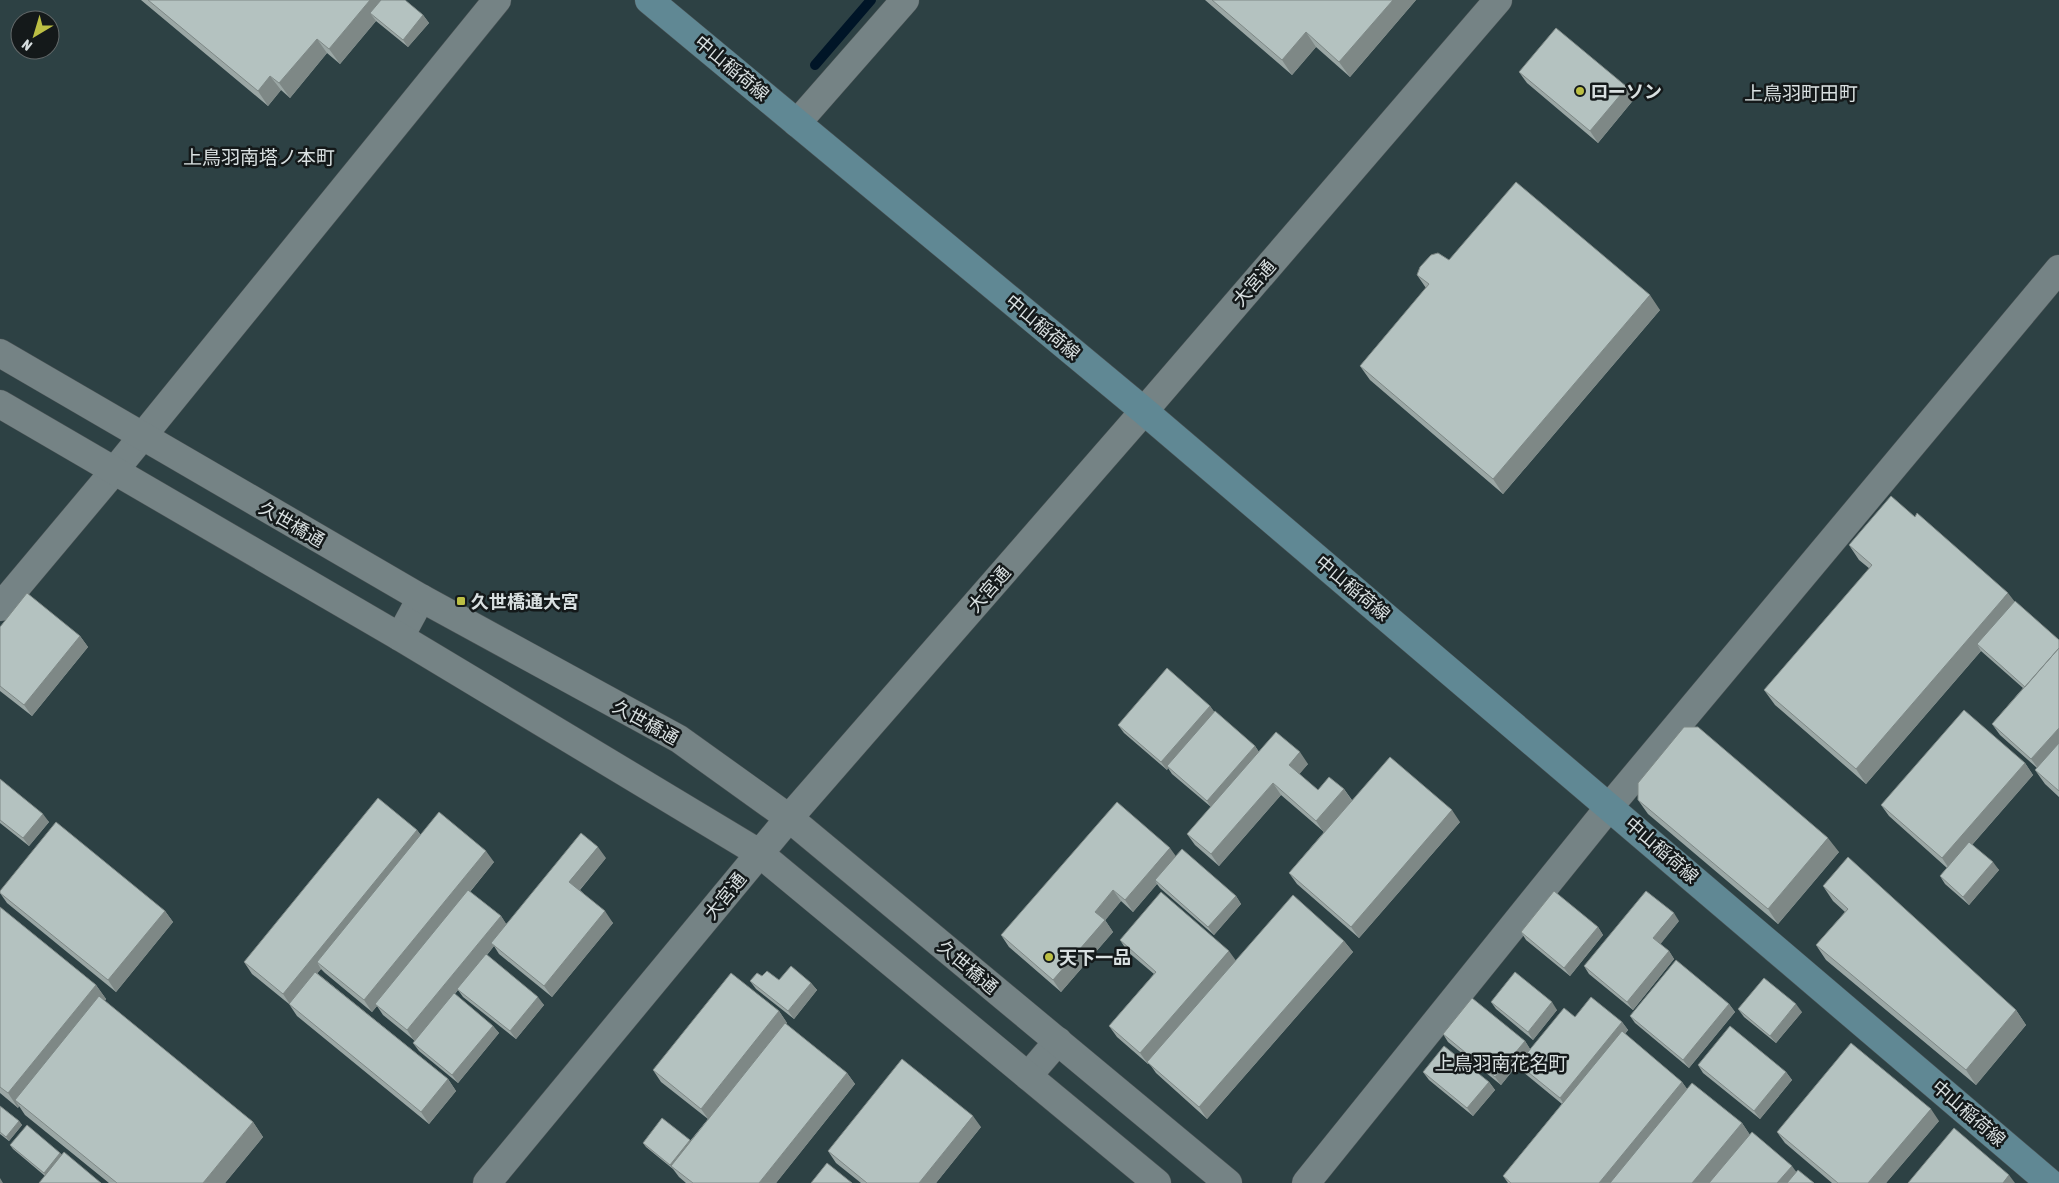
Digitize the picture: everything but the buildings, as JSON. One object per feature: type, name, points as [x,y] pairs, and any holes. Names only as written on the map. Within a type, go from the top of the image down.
[{"type":"main road","name":"中山稲荷線","points":[[649,0],[1144,410],[2050,1183]]},
{"type":"street","points":[[0,607],[115,470],[497,0]]},
{"type":"street","points":[[797,123],[905,0]]},
{"type":"street","name":"大宮通","points":[[487,1183],[759,853],[1498,0]]},
{"type":"street","points":[[1306,1183],[1610,806],[2059,268]]},
{"type":"street","name":"久世橋通","points":[[0,353],[141,437],[421,598],[679,739],[789,818],[1228,1183]]},
{"type":"street","points":[[0,404],[400,637],[759,853],[1157,1183]]},
{"type":"street","points":[[400,637],[421,598]]},
{"type":"street","points":[[1028,1076],[1058,1041]]},
{"type":"shaded area","points":[[0,0],[2059,0],[2059,1183],[0,1183]]},
{"type":"waterway","points":[[815,65],[871,0]]},
{"type":"place","name":"ローソン","points":[[1580,91]]},
{"type":"place","name":"久世橋通大宮","points":[[461,601]]},
{"type":"place","name":"天下一品","points":[[1049,957]]},
{"type":"district","name":"上鳥羽町田町","points":[[1801,93]]},
{"type":"district","name":"上鳥羽南塔ノ本町","points":[[259,157]]},
{"type":"district","name":"上鳥羽南花名町","points":[[1501,1063]]}]
